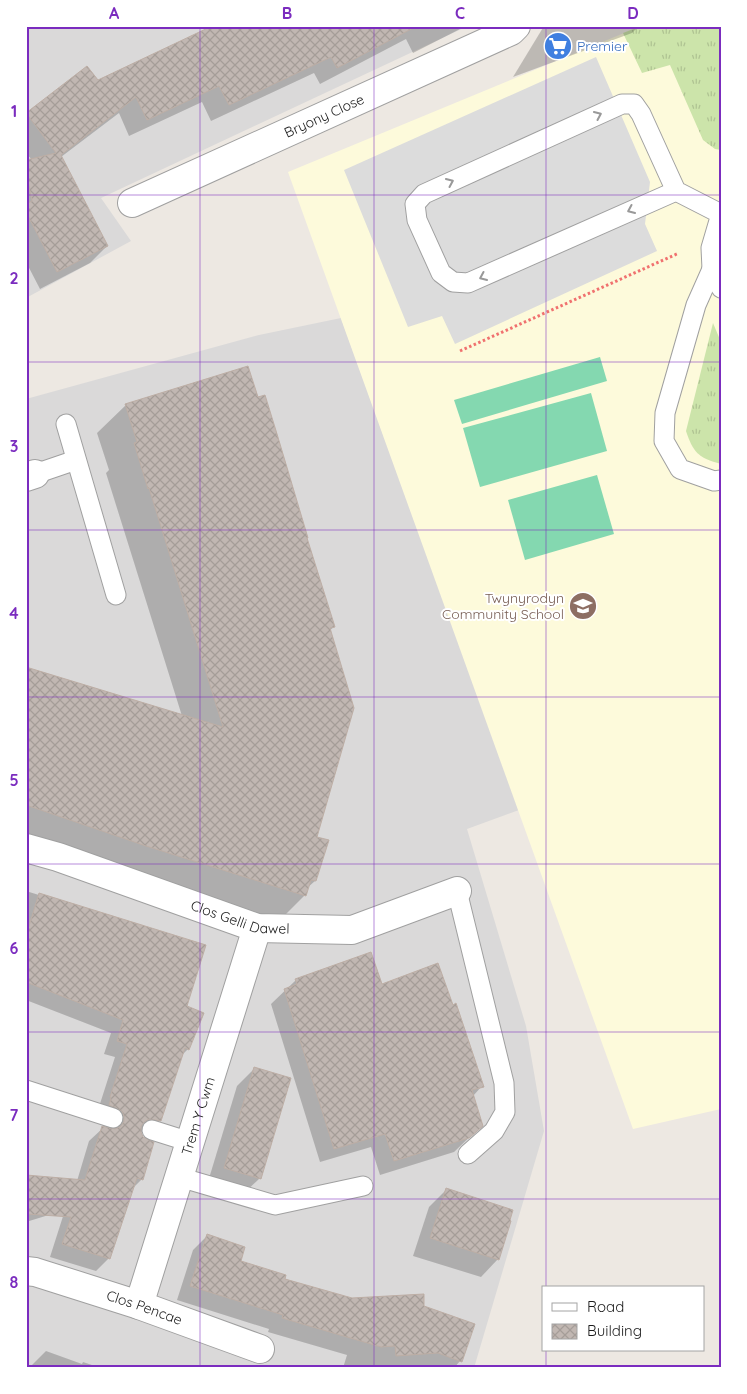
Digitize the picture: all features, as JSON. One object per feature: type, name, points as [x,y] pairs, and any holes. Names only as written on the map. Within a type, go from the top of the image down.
[{"type":"street","name":"Bryony Close","points":[[132,203],[511,31],[516,26]]},
{"type":"street","name":"Clos Gelli Dawel","points":[[26,848],[58,857],[257,928],[352,930],[457,892]]},
{"type":"street","name":"Trem Y Cwm","points":[[139,1305],[257,928]]},
{"type":"street","name":"Clos Pencae","points":[[26,1271],[35,1272],[139,1305],[260,1349]]},
{"type":"lane","points":[[676,191],[468,283],[453,282],[441,273],[417,220],[416,204],[424,194],[622,104],[634,104],[641,114],[676,191],[721,214],[711,248],[712,269],[721,288]]},
{"type":"lane","points":[[712,269],[696,306],[665,412],[664,441],[680,469],[714,481],[721,480]]},
{"type":"lane","points":[[66,424],[116,595]]},
{"type":"lane","points":[[31,476],[76,460]]},
{"type":"lane","points":[[457,892],[504,1083],[505,1112],[494,1131],[468,1154]]},
{"type":"lane","points":[[26,1090],[113,1118]]},
{"type":"lane","points":[[152,1130],[190,1142]]},
{"type":"lane","points":[[179,1177],[275,1205],[363,1186]]},
{"type":"path","points":[[460,351],[680,253]]},
{"type":"shaded area","points":[[26,26],[468,26],[101,198],[131,241],[26,298]]},
{"type":"shaded area","name":"Twynyrodyn Community School","points":[[641,26],[721,26],[721,1109],[633,1129],[288,172]]},
{"type":"shaded area","points":[[596,57],[650,182],[645,224],[657,251],[455,344],[442,316],[408,327],[344,170]]},
{"type":"shaded area","points":[[341,318],[519,810],[467,829],[526,1026],[544,1131],[474,1368],[26,1368],[26,399],[259,335]]},
{"type":"green space","points":[[641,26],[721,26],[721,150],[715,149],[703,140],[670,65],[642,73],[623,33]]},
{"type":"green space","points":[[713,323],[721,342],[721,464],[707,459],[698,453],[691,444],[686,431]]},
{"type":"green space","points":[[600,357],[607,381],[462,424],[454,400]]},
{"type":"green space","points":[[591,393],[607,451],[480,487],[463,428]]},
{"type":"green space","points":[[597,475],[614,534],[525,560],[508,500]]},
{"type":"building","points":[[212,26],[417,26],[337,68],[331,57],[229,105],[219,86],[147,120],[136,97],[61,155],[108,246],[57,272],[26,212],[26,204],[32,201],[26,172],[26,160],[56,153],[26,113],[87,66],[98,80]]},
{"type":"building","points":[[248,366],[258,397],[265,395],[335,627],[330,628],[354,708],[317,837],[329,840],[316,881],[311,880],[306,896],[146,846],[26,805],[26,667],[223,727],[134,443],[137,442],[125,404]]},
{"type":"building","points":[[39,893],[206,945],[187,1006],[204,1013],[189,1050],[185,1048],[161,1121],[149,1119],[141,1126],[143,1137],[154,1142],[143,1180],[137,1178],[110,1259],[62,1244],[71,1217],[26,1214],[26,1175],[85,1180],[102,1126],[115,1129],[124,1122],[122,1111],[109,1105],[127,1044],[117,1041],[123,1020],[26,982],[26,936]]},
{"type":"building","points":[[371,952],[382,984],[438,963],[453,1005],[456,1003],[484,1087],[472,1090],[483,1126],[469,1138],[394,1161],[385,1134],[334,1149],[284,989],[297,984],[295,979]]},
{"type":"building","points":[[254,1067],[291,1078],[261,1179],[224,1168]]},
{"type":"building","points":[[446,1188],[513,1210],[499,1260],[430,1238]]},
{"type":"building","points":[[207,1234],[245,1247],[241,1261],[286,1275],[285,1279],[352,1298],[424,1294],[424,1306],[475,1324],[462,1362],[438,1353],[396,1356],[395,1346],[381,1347],[282,1318],[283,1315],[190,1286]]},
{"type":"place","name":"Premier","points":[[558,46]]},
{"type":"place","name":"Twynyrodyn Community School","points":[[583,606]]}]
